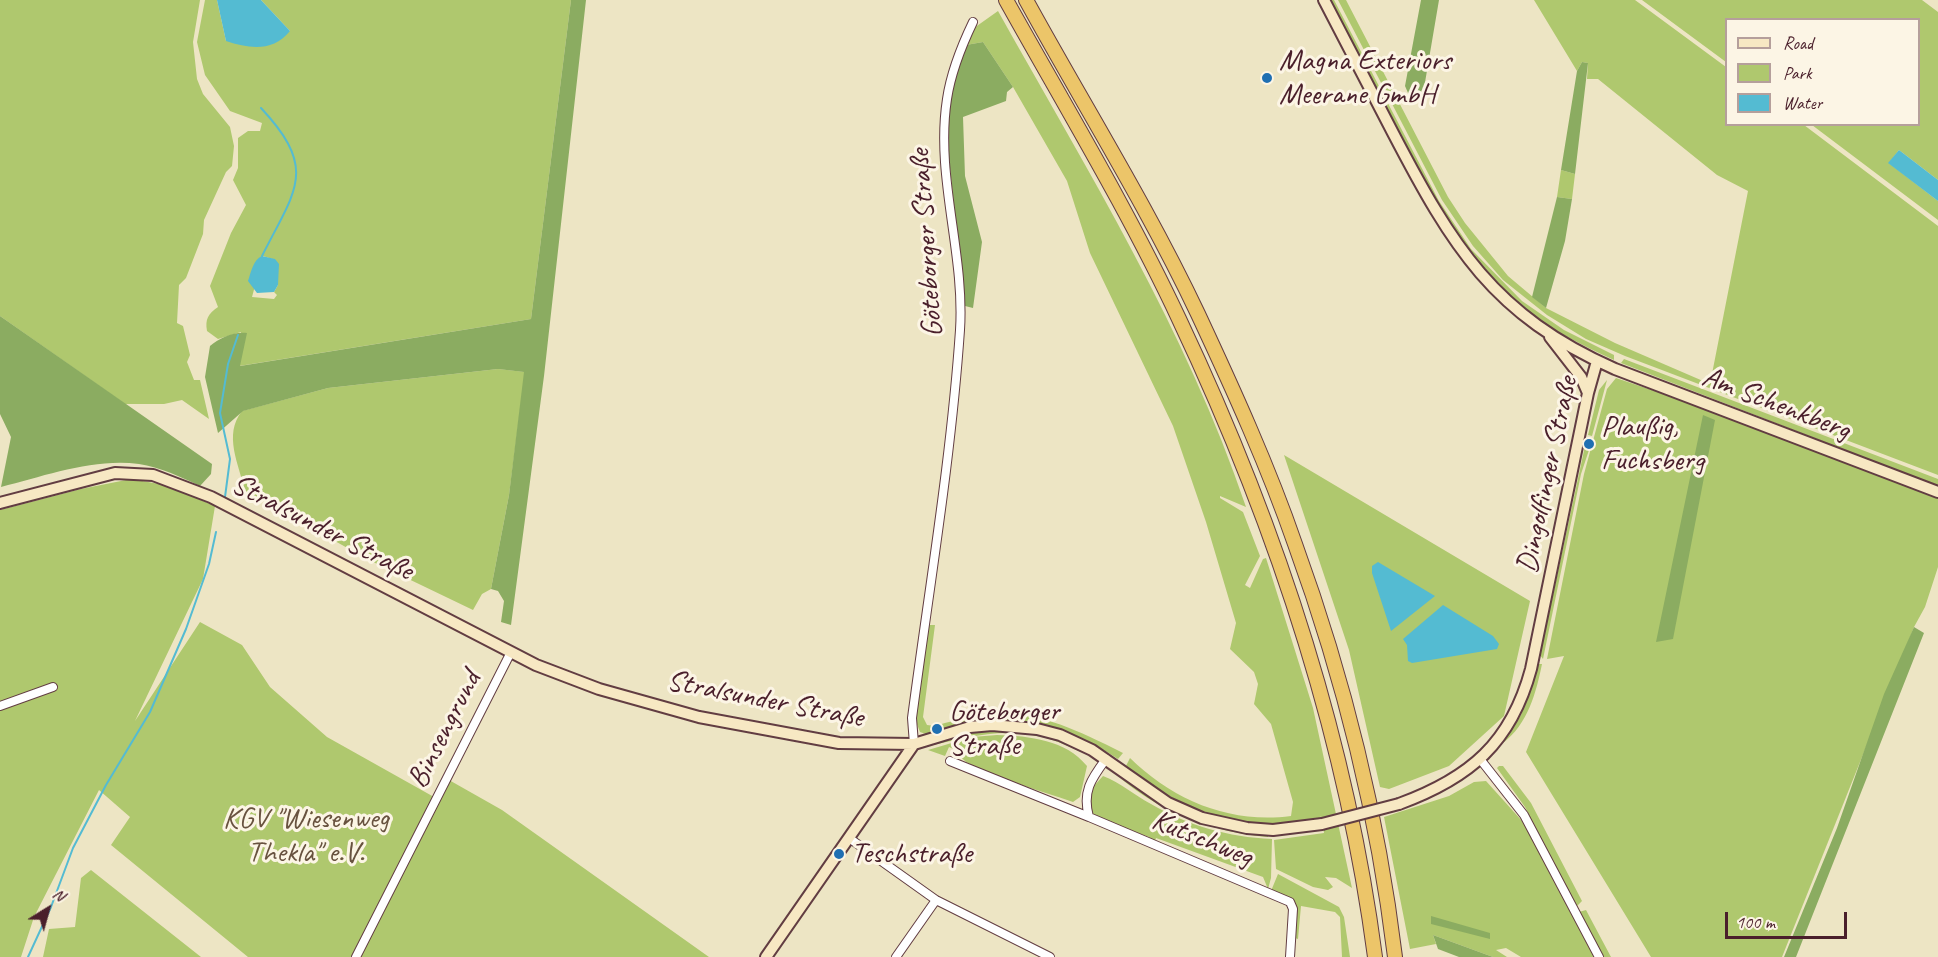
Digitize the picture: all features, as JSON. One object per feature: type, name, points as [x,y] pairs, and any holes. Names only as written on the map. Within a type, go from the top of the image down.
[{"type":"highway","points":[[1006,0],[1138,237],[1179,319],[1246,470],[1284,575],[1325,713],[1359,859],[1375,957]]},
{"type":"highway","points":[[1026,0],[1158,237],[1197,314],[1295,542],[1347,715],[1378,849],[1395,957]]},
{"type":"street","name":"Dingolfinger Straße","points":[[1324,0],[1430,205],[1453,241],[1496,291],[1546,332],[1598,361],[1588,393],[1525,691],[1515,713],[1480,759]]},
{"type":"street","name":"Göteborger Straße","points":[[914,744],[912,718],[942,507],[960,330],[961,305],[956,241],[946,166],[946,100],[958,55],[973,22]]},
{"type":"street","points":[[1546,332],[1581,377],[1588,393]]},
{"type":"street","name":"Am Schenkberg","points":[[1598,361],[1938,492]]},
{"type":"street","name":"Stralsunder Straße","points":[[0,503],[115,473],[137,473],[168,480],[243,513],[567,678],[699,717],[839,743],[914,744],[970,727],[1012,725],[1060,735],[1106,759],[1168,802],[1220,823],[1273,830],[1322,824],[1399,804],[1432,792],[1456,779],[1480,759]]},
{"type":"street","name":"Binsengrund","points":[[356,957],[512,652]]},
{"type":"street","points":[[0,706],[53,687]]},
{"type":"street","points":[[766,957],[914,744]]},
{"type":"street","points":[[1089,817],[1086,794],[1089,783],[1106,759]]},
{"type":"street","points":[[1480,759],[1524,815],[1599,957]]},
{"type":"street","name":"Kutschweg","points":[[950,761],[1290,902],[1293,909],[1290,957]]},
{"type":"street","points":[[849,838],[936,900],[1050,957]]},
{"type":"street","points":[[896,957],[936,900]]},
{"type":"green space","points":[[0,0],[200,0],[193,42],[197,79],[203,94],[230,127],[234,146],[232,166],[226,172],[204,220],[203,234],[186,278],[179,285],[177,323],[183,326],[190,355],[187,362],[194,380],[200,380],[209,419],[182,400],[164,404],[125,404],[0,316]]},
{"type":"green space","points":[[205,0],[217,0],[226,41],[290,31],[261,0],[571,0],[531,319],[239,366],[241,332],[218,339],[207,331],[206,323],[218,307],[210,286],[231,233],[246,205],[233,180],[238,168],[238,138],[248,131],[260,131],[262,123],[230,111],[205,75],[197,42]],"holes":[[[263,256],[275,260],[278,285],[274,292],[277,295],[274,299],[252,297]]]},
{"type":"green space","points":[[571,0],[586,0],[544,376],[511,625],[501,622],[504,601],[498,591],[491,589],[509,495],[524,372],[498,369],[328,388],[243,411],[218,433],[205,377],[210,346],[222,338],[237,333],[247,333],[240,366],[531,319]]},
{"type":"green space","points":[[1330,0],[1334,0],[1439,201],[1471,249],[1522,301],[1564,330],[1614,355],[1614,360],[1565,336],[1541,321],[1519,305],[1482,268],[1451,226],[1424,181]]},
{"type":"green space","points":[[1338,0],[1346,0],[1448,197],[1465,223],[1508,276],[1546,308],[1615,343],[1710,384],[1748,191],[1717,175],[1598,79],[1587,79],[1588,63],[1582,62],[1577,71],[1534,0],[1635,0],[1725,66],[1725,126],[1805,126],[1938,226],[1938,475],[1625,356],[1586,339],[1547,315],[1503,280],[1473,246],[1442,200]]},
{"type":"green space","points":[[1421,0],[1439,0],[1422,100],[1412,102],[1405,86]]},
{"type":"green space","points":[[1642,0],[1922,0],[1938,12],[1938,180],[1899,150],[1889,163],[1938,201],[1938,220],[1813,126],[1920,126],[1920,18],[1725,18],[1725,61]]},
{"type":"green space","points":[[998,11],[1134,253],[1195,378],[1222,442],[1246,507],[1220,496],[1220,498],[1243,512],[1260,556],[1245,585],[1250,588],[1263,559],[1266,558],[1313,708],[1352,888],[1336,878],[1325,877],[1333,887],[1328,890],[1313,887],[1276,869],[1274,840],[1324,833],[1321,816],[1319,820],[1263,824],[1216,817],[1172,798],[1126,766],[1130,758],[1165,786],[1203,806],[1246,816],[1268,818],[1291,816],[1293,802],[1271,724],[1254,704],[1258,684],[1254,672],[1230,649],[1236,623],[1206,522],[1173,426],[1090,253],[1067,181],[1013,87],[983,42],[966,45],[974,28]]},
{"type":"green space","points":[[983,42],[1013,87],[1007,92],[1006,101],[963,117],[965,176],[982,242],[973,308],[965,306],[946,131],[952,82],[966,45]]},
{"type":"green space","points":[[1582,62],[1588,63],[1575,174],[1561,170],[1577,71]]},
{"type":"green space","points":[[1561,170],[1575,174],[1572,199],[1557,197]]},
{"type":"green space","points":[[1557,197],[1572,199],[1565,241],[1546,308],[1532,297]]},
{"type":"green space","points":[[0,316],[212,464],[211,474],[200,486],[147,465],[104,464],[69,469],[1,487],[11,437],[0,414]]},
{"type":"green space","points":[[1624,359],[1938,479],[1938,486],[1621,363]]},
{"type":"green space","points":[[498,369],[525,372],[509,495],[491,589],[482,594],[473,610],[369,560],[245,491],[233,440],[236,420],[242,411],[328,388]]},
{"type":"green space","points":[[1616,378],[1705,408],[1938,496],[1938,567],[1925,607],[1914,627],[1782,957],[1651,957],[1526,752],[1564,656],[1547,659],[1584,474],[1607,389]]},
{"type":"green space","points":[[1607,380],[1592,436],[1588,435],[1599,390]]},
{"type":"green space","points":[[1703,415],[1715,420],[1673,639],[1656,642]]},
{"type":"green space","points":[[1585,446],[1590,447],[1581,474],[1543,659],[1540,655]]},
{"type":"green space","points":[[1284,455],[1530,601],[1504,716],[1449,766],[1389,789],[1380,787],[1349,650]]},
{"type":"green space","name":"KGV \"Wiesenweg Thekla\" e.V.","points":[[131,479],[165,485],[215,506],[203,579],[135,721],[200,622],[242,645],[270,687],[327,737],[434,797],[356,957],[248,957],[111,845],[130,817],[99,790],[34,917],[21,957],[0,957],[0,510]]},
{"type":"green space","points":[[928,625],[935,625],[923,717],[927,725],[935,726],[988,715],[1032,717],[1075,730],[1123,753],[1118,759],[1069,733],[1025,722],[979,724],[926,734],[920,732],[915,719]]},
{"type":"green space","points":[[1914,627],[1924,633],[1796,957],[1784,957],[1837,828],[1884,694]]},
{"type":"green space","points":[[1537,664],[1542,664],[1530,707],[1519,727],[1503,743],[1521,715]]},
{"type":"green space","points":[[984,730],[1035,733],[1060,740],[1081,752],[1059,742],[1020,733],[962,738],[920,748]]},
{"type":"green space","points":[[997,735],[1034,738],[1069,750],[1087,766],[1080,797],[1073,802],[1007,780],[967,762],[949,747],[945,756],[928,750],[972,737]]},
{"type":"green space","points":[[1503,766],[1531,803],[1582,901],[1576,907],[1525,807],[1497,768]]},
{"type":"green space","points":[[1103,776],[1165,812],[1194,824],[1224,833],[1272,839],[1271,878],[1268,889],[1263,877],[1156,838],[1154,844],[1149,837],[1102,820],[1093,814],[1089,804],[1092,788]]},
{"type":"green space","points":[[1120,778],[1190,816],[1227,828],[1268,834],[1268,837],[1227,831],[1190,819],[1154,802]]},
{"type":"green space","points":[[449,780],[502,810],[709,957],[357,957]]},
{"type":"green space","points":[[1486,781],[1523,822],[1594,957],[1521,957],[1506,948],[1496,950],[1507,957],[1493,957],[1433,935],[1436,944],[1410,949],[1384,817],[1449,796],[1474,782]]},
{"type":"green space","points":[[91,870],[201,957],[43,957],[49,929],[75,927],[81,878]]},
{"type":"green space","points":[[1278,874],[1339,907],[1344,917],[1350,957],[1342,957],[1340,917],[1335,912],[1301,906],[1298,939],[1295,938],[1296,905],[1289,898],[1271,891]]},
{"type":"green space","points":[[1586,910],[1611,957],[1603,957],[1579,912]]},
{"type":"green space","points":[[1431,916],[1490,933],[1490,939],[1431,924]]},
{"type":"green space","points":[[1433,935],[1493,957],[1459,957],[1438,949]]},
{"type":"water","points":[[217,0],[261,0],[290,31],[269,46],[252,47],[226,41]]},
{"type":"water","points":[[1899,150],[1938,180],[1938,201],[1888,163]]},
{"type":"water","points":[[262,256],[275,259],[279,264],[278,285],[274,292],[257,293],[248,281],[254,263]]},
{"type":"water","points":[[1378,562],[1435,596],[1391,631],[1372,573],[1372,566]]},
{"type":"water","points":[[1443,605],[1493,636],[1499,644],[1497,649],[1412,663],[1408,661],[1407,645],[1403,639]]},
{"type":"waterway","points":[[261,108],[279,129],[290,148],[296,165],[296,180],[291,197],[262,256]]},
{"type":"waterway","points":[[225,497],[230,459],[220,413],[228,364],[238,335]]},
{"type":"waterway","points":[[28,957],[51,907],[73,848],[106,785],[150,712],[186,629],[209,564],[216,532]]},
{"type":"place","name":"Magna Exteriors Meerane GmbH","points":[[1267,78]]},
{"type":"place","name":"Plaußig, Fuchsberg","points":[[1589,444]]},
{"type":"place","name":"Göteborger Straße","points":[[937,729]]},
{"type":"place","name":"Teschstraße","points":[[839,854]]}]
